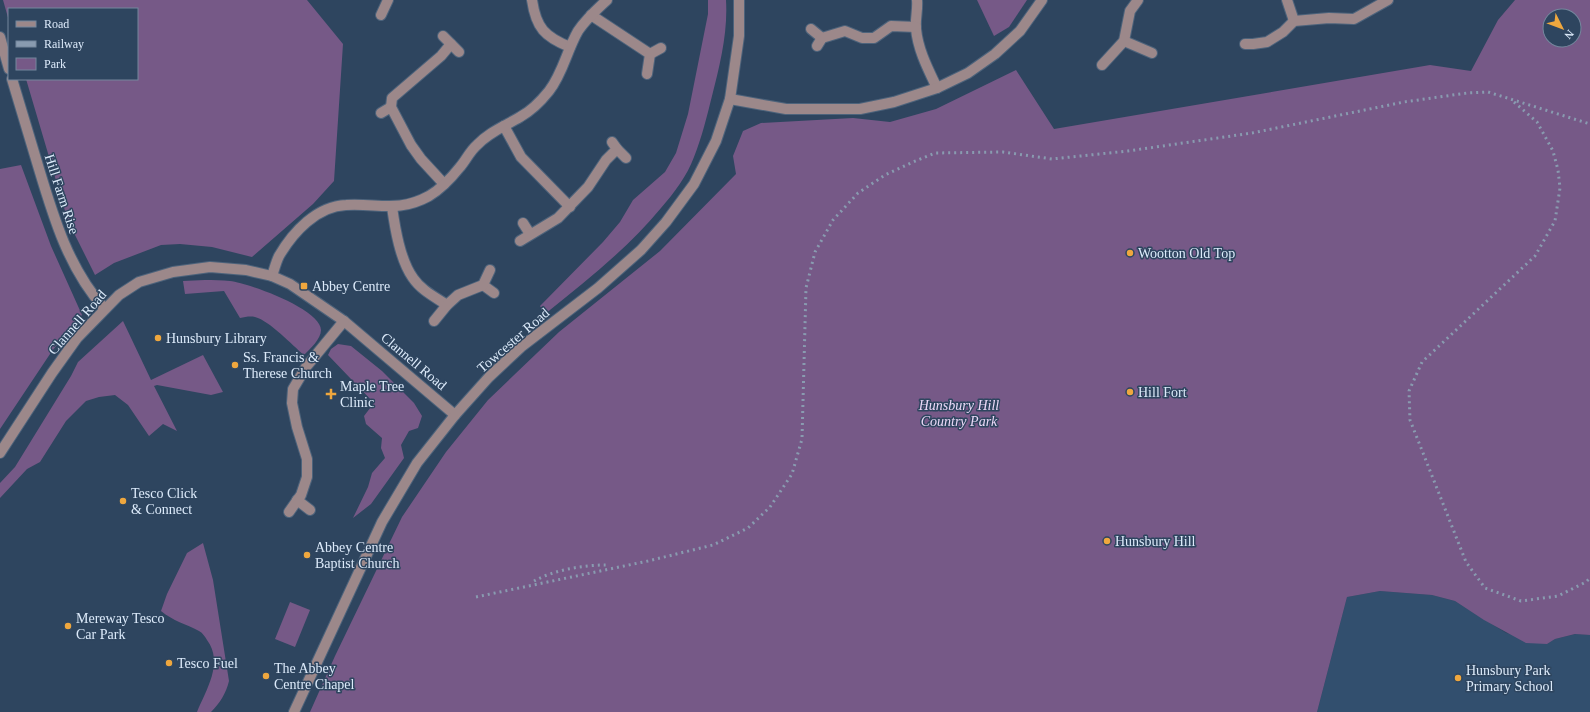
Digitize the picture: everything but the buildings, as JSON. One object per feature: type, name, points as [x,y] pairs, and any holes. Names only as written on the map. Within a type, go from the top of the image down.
[{"type":"street","points":[[381,15],[388,0]]},
{"type":"street","points":[[532,0],[534,15],[543,31],[555,41],[570,47]]},
{"type":"street","points":[[272,276],[278,257],[292,238],[309,220],[327,209],[346,204],[392,207],[408,204],[430,196],[444,184],[476,146],[489,134],[537,104],[549,90],[560,73],[570,47],[579,30],[591,15],[607,0]]},
{"type":"street","name":"Towcester Road","points":[[294,712],[382,522],[417,463],[455,415],[489,377],[521,347],[598,288],[641,250],[666,222],[694,184],[716,141],[730,99],[739,36],[740,0]]},
{"type":"street","points":[[917,0],[918,10],[916,27],[919,49],[937,88]]},
{"type":"street","points":[[730,99],[786,109],[860,109],[894,102],[937,88],[968,73],[994,54],[1020,31],[1042,0]]},
{"type":"street","points":[[1102,65],[1124,41],[1130,11],[1138,0]]},
{"type":"street","points":[[1287,0],[1294,21]]},
{"type":"street","points":[[1246,44],[1267,42],[1283,32],[1294,21],[1323,18],[1354,19],[1369,12],[1388,0]]},
{"type":"street","points":[[591,15],[650,54]]},
{"type":"street","points":[[811,29],[819,42],[845,31],[862,38],[874,38],[891,26],[916,27]]},
{"type":"street","points":[[444,36],[459,52]]},
{"type":"street","points":[[0,37],[6,67]]},
{"type":"street","points":[[1124,41],[1152,53]]},
{"type":"street","points":[[444,184],[411,145],[391,107],[392,98],[441,56],[451,44]]},
{"type":"street","points":[[650,54],[661,48]]},
{"type":"street","points":[[647,74],[650,54]]},
{"type":"street","name":"Hill Farm Rise","points":[[12,80],[60,234],[71,260],[82,280],[104,308]]},
{"type":"street","points":[[381,113],[391,107]]},
{"type":"street","points":[[504,126],[521,156],[570,207]]},
{"type":"street","points":[[520,241],[558,218],[570,207],[588,187],[614,145],[626,158]]},
{"type":"street","points":[[392,207],[395,228],[404,261],[413,278],[426,292],[447,305]]},
{"type":"street","points":[[523,222],[530,234]]},
{"type":"street","name":"Clannell Road","points":[[0,453],[69,350],[104,308],[119,295],[140,282],[173,272],[210,267],[246,270],[272,276],[290,284],[344,321],[455,415]]},
{"type":"street","points":[[434,320],[458,295],[483,285],[490,270]]},
{"type":"street","points":[[483,285],[494,293]]},
{"type":"street","points":[[289,512],[301,495],[307,477],[307,459],[297,427],[292,403],[293,389],[306,367],[344,321]]},
{"type":"street","points":[[297,500],[310,510]]},
{"type":"shaded area","name":"Hunsbury Park Primary School","points":[[1380,591],[1432,595],[1455,601],[1506,633],[1547,644],[1555,639],[1576,634],[1590,635],[1590,712],[1317,712],[1347,597]]},
{"type":"green space","points":[[3,0],[307,0],[343,44],[334,181],[313,204],[252,257],[212,247],[180,244],[161,245],[114,263],[95,275],[68,221],[26,80],[138,80],[138,8],[8,8],[8,18]]},
{"type":"green space","points":[[708,0],[726,0],[725,36],[718,72],[704,126],[688,171],[671,196],[648,223],[620,251],[545,314],[540,306],[603,242],[620,222],[633,200],[665,172],[676,153],[688,114],[708,14]]},
{"type":"green space","points":[[977,0],[1027,0],[1009,27],[994,36]]},
{"type":"green space","name":"Hunsbury Hill Country Park","points":[[1515,0],[1590,0],[1590,635],[1575,634],[1555,639],[1547,644],[1526,643],[1484,620],[1455,601],[1432,595],[1380,591],[1347,597],[1317,712],[310,712],[335,656],[402,517],[446,452],[488,400],[559,332],[660,251],[736,174],[733,156],[743,131],[761,123],[853,118],[890,122],[936,109],[1016,70],[1054,129],[1430,65],[1471,71],[1498,20]]},
{"type":"green space","points":[[21,165],[51,246],[82,315],[52,351],[0,429],[0,169]]},
{"type":"green space","points":[[205,280],[239,283],[282,298],[309,314],[318,322],[321,333],[315,344],[304,355],[274,328],[261,319],[255,317],[240,318],[224,291],[185,294],[183,281]]},
{"type":"green space","points":[[123,321],[151,380],[203,355],[223,392],[211,395],[157,385],[154,386],[177,431],[163,424],[149,436],[128,405],[115,395],[99,397],[86,401],[66,421],[40,462],[27,469],[0,498],[0,483],[15,467],[71,376],[78,362]]},
{"type":"green space","points":[[338,344],[351,346],[382,371],[414,403],[422,416],[418,428],[409,431],[401,445],[404,458],[371,504],[353,518],[368,487],[372,473],[385,458],[381,448],[382,438],[366,424],[364,416],[374,403],[328,355],[331,349]]},
{"type":"green space","points":[[203,543],[213,580],[229,681],[222,698],[211,712],[197,712],[212,676],[214,658],[212,649],[205,636],[200,632],[175,620],[161,611],[167,594],[187,553]]},
{"type":"green space","points":[[290,602],[310,610],[295,647],[275,639]]},
{"type":"railway","points":[[476,597],[648,561],[713,545],[748,528],[770,507],[792,474],[802,439],[806,288],[815,252],[833,220],[858,193],[885,175],[913,162],[935,153],[1003,152],[1052,159],[1128,151],[1252,133],[1404,102],[1467,93],[1488,92],[1590,124]]},
{"type":"railway","points":[[1514,102],[1537,122],[1553,151],[1558,170],[1560,188],[1555,221],[1535,256],[1422,362],[1409,391],[1410,420],[1466,562],[1485,588],[1521,601],[1558,596],[1586,582],[1590,578]]},
{"type":"railway","points":[[534,581],[550,574],[569,569],[606,565]]},
{"type":"place","name":"Wootton Old Top","points":[[1130,253]]},
{"type":"place","name":"Abbey Centre","points":[[304,286]]},
{"type":"place","name":"Hunsbury Library","points":[[158,338]]},
{"type":"place","name":"Ss. Francis & Therese Church","points":[[235,365]]},
{"type":"place","name":"Hill Fort","points":[[1130,392]]},
{"type":"place","name":"Maple Tree Clinic","points":[[331,394]]},
{"type":"place","name":"Tesco Click & Connect","points":[[123,501]]},
{"type":"place","name":"Hunsbury Hill","points":[[1107,541]]},
{"type":"place","name":"Abbey Centre Baptist Church","points":[[307,555]]},
{"type":"place","name":"Mereway Tesco Car Park","points":[[68,626]]},
{"type":"place","name":"Tesco Fuel","points":[[169,663]]},
{"type":"place","name":"The Abbey Centre Chapel","points":[[266,676]]},
{"type":"place","name":"Hunsbury Park Primary School","points":[[1458,678]]}]
